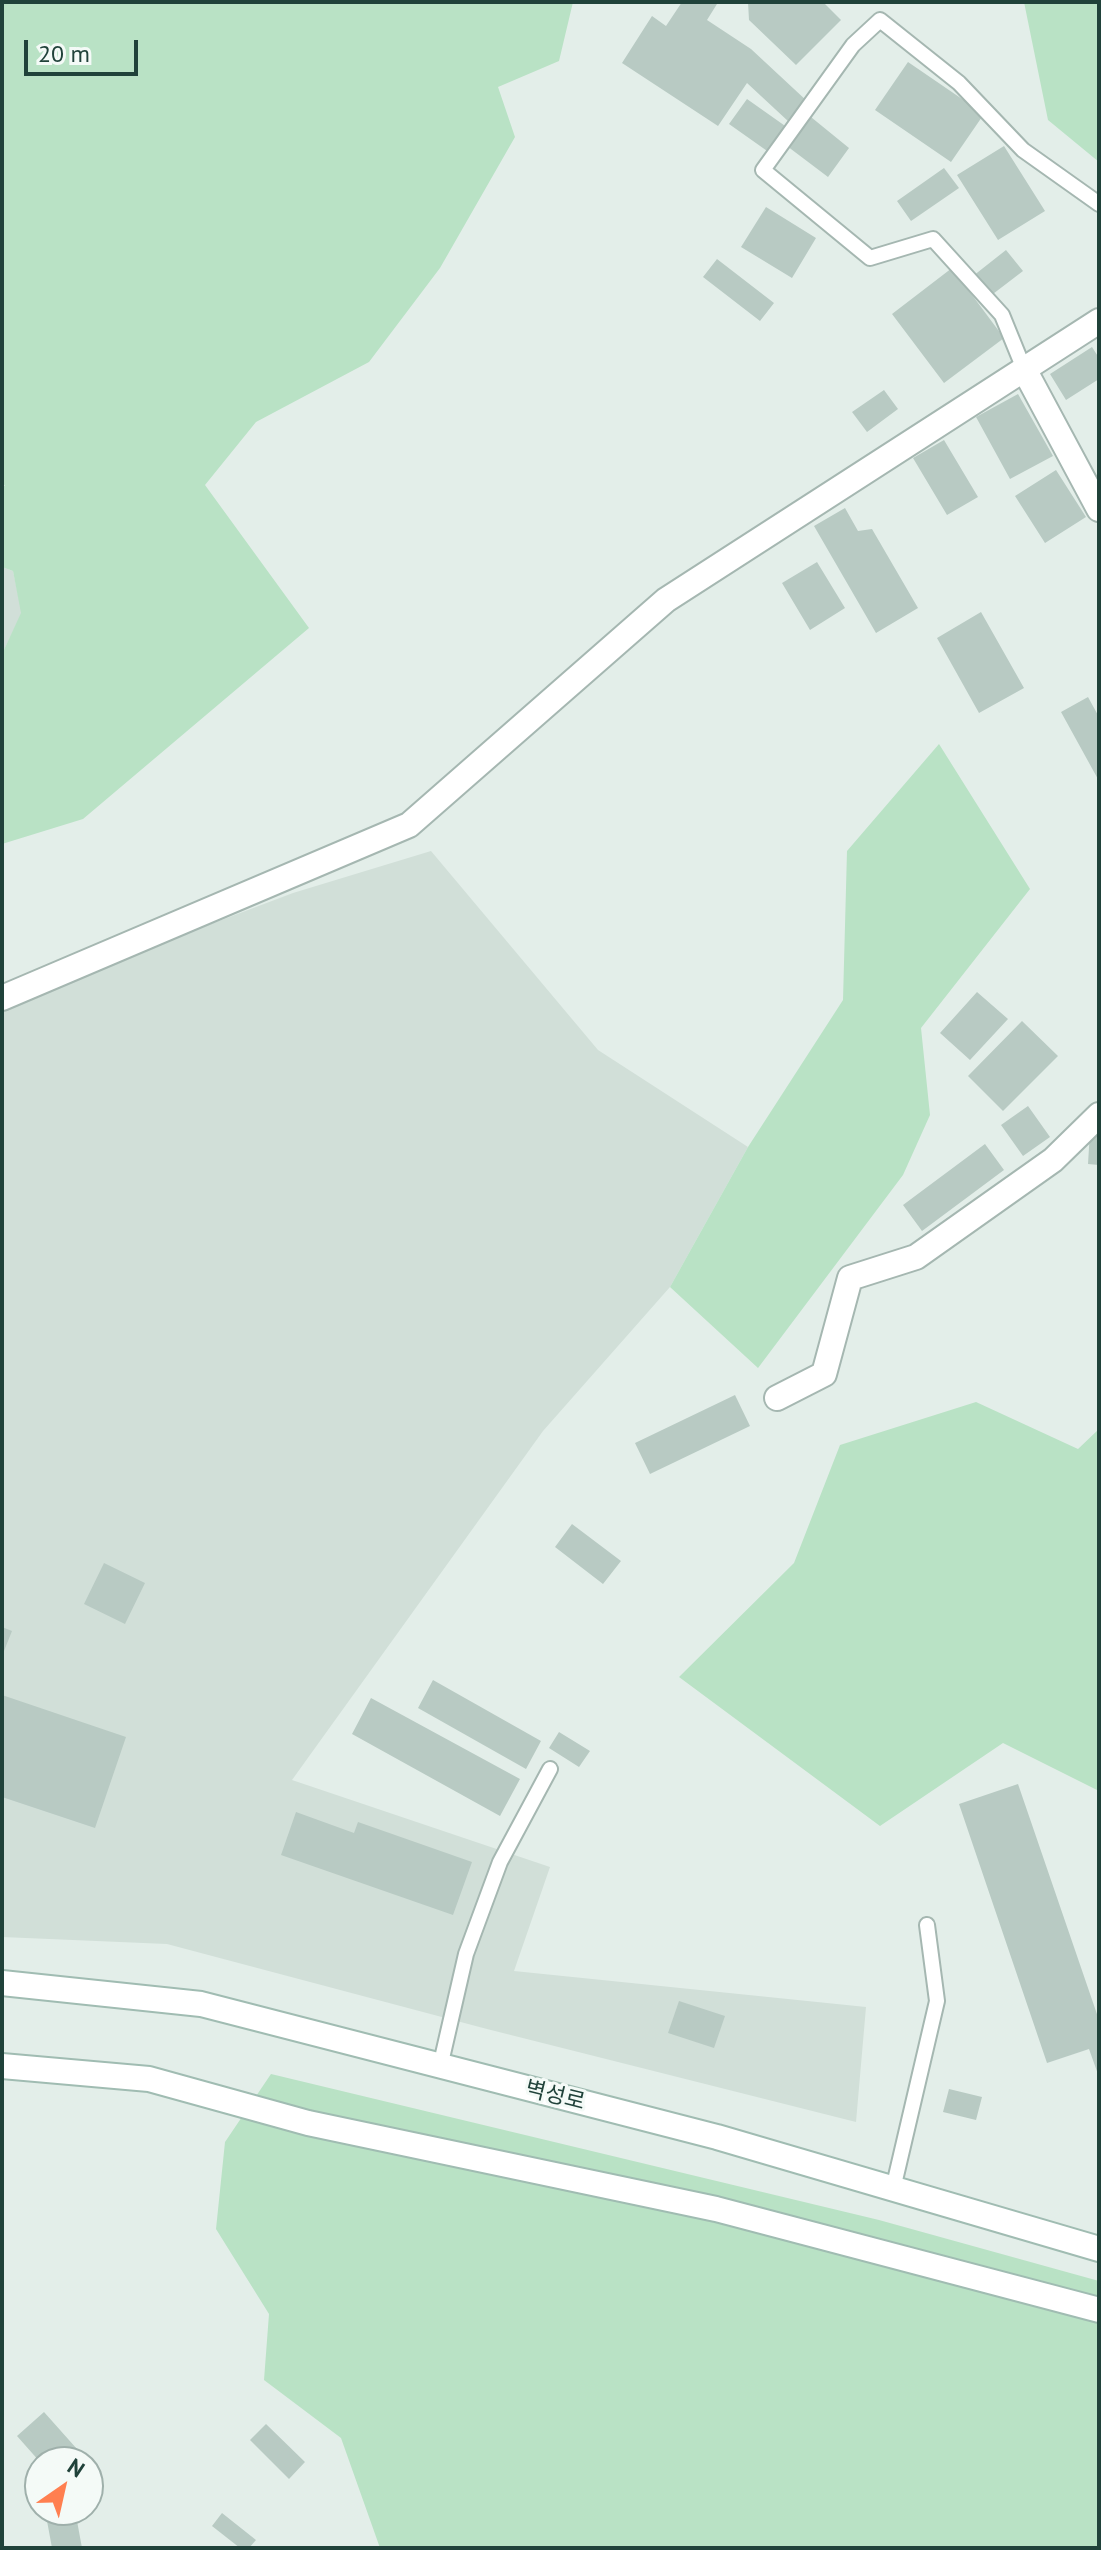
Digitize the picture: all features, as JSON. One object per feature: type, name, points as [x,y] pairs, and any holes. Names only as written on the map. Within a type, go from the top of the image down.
[{"type":"main road","points":[[2,998],[409,825],[666,600],[1099,321]]},
{"type":"main road","points":[[1024,369],[1099,509]]},
{"type":"main road","points":[[777,1398],[824,1374],[850,1278],[916,1257],[1053,1160],[1099,1115]]},
{"type":"main road","name":"벽성로","points":[[2,1983],[201,2004],[717,2137],[1099,2249]]},
{"type":"main road","points":[[2,2066],[149,2079],[308,2123],[716,2209],[1099,2310]]},
{"type":"lane","points":[[1024,369],[1002,315],[933,239],[870,258],[763,170],[853,45],[880,20],[959,83],[1023,150],[1099,204]]},
{"type":"lane","points":[[440,2067],[466,1954],[500,1862],[550,1769]]},
{"type":"lane","points":[[893,2189],[937,2001],[927,1925]]},
{"type":"shaded area","points":[[2,567],[13,571],[22,613],[2,654]]},
{"type":"shaded area","points":[[431,851],[598,1050],[748,1147],[670,1287],[543,1431],[292,1780],[550,1867],[514,1971],[866,2007],[856,2122],[167,1944],[2,1937],[2,1003],[293,893]]},
{"type":"green space","points":[[2,2],[573,2],[559,61],[498,87],[515,137],[440,268],[369,362],[256,422],[205,485],[309,628],[83,819],[2,844],[2,654],[21,613],[13,571],[2,567],[2,486],[5,486],[2,482]]},
{"type":"green space","points":[[1024,2],[1099,2],[1099,162],[1048,120]]},
{"type":"green space","points":[[939,744],[1030,889],[921,1028],[930,1115],[903,1175],[758,1368],[670,1287],[748,1147],[843,1000],[847,851]]},
{"type":"green space","points":[[976,1402],[1078,1449],[1099,1429],[1099,1791],[1003,1743],[880,1826],[679,1677],[794,1563],[840,1445]]},
{"type":"green space","points":[[271,2074],[879,2220],[1099,2281],[1099,2548],[380,2548],[341,2438],[264,2380],[269,2314],[216,2229],[225,2142]]},
{"type":"building","points":[[682,2],[717,4],[707,20],[751,49],[808,102],[789,122],[747,83],[718,126],[622,63],[652,16],[666,26]]},
{"type":"building","points":[[748,2],[823,2],[841,20],[796,65],[749,20]]},
{"type":"building","points":[[908,62],[984,114],[951,162],[875,110]]},
{"type":"building","points":[[747,99],[788,128],[770,153],[729,124]]},
{"type":"building","points":[[806,113],[849,148],[828,177],[783,143]]},
{"type":"building","points":[[1004,146],[1045,211],[998,240],[957,175]]},
{"type":"building","points":[[944,168],[959,188],[911,221],[897,201]]},
{"type":"building","points":[[766,207],[816,238],[792,278],[741,247]]},
{"type":"building","points":[[1006,250],[1023,271],[989,297],[973,276]]},
{"type":"building","points":[[717,259],[774,303],[760,321],[703,277]]},
{"type":"building","points":[[952,268],[1004,338],[944,383],[892,314]]},
{"type":"building","points":[[1092,347],[1099,358],[1099,379],[1066,400],[1050,374]]},
{"type":"building","points":[[884,390],[898,409],[867,432],[852,412]]},
{"type":"building","points":[[1018,394],[1053,456],[1010,479],[976,417]]},
{"type":"building","points":[[944,440],[978,497],[947,515],[913,458]]},
{"type":"building","points":[[1056,470],[1086,517],[1045,543],[1015,496]]},
{"type":"building","points":[[845,508],[858,531],[872,529],[918,608],[876,633],[814,526]]},
{"type":"building","points":[[817,562],[845,608],[810,630],[782,583]]},
{"type":"building","points":[[981,612],[1024,688],[979,713],[937,638]]},
{"type":"building","points":[[1088,697],[1099,717],[1099,781],[1061,712]]},
{"type":"building","points":[[977,992],[1008,1019],[970,1060],[940,1033]]},
{"type":"building","points":[[1022,1021],[1058,1056],[1003,1111],[968,1076]]},
{"type":"building","points":[[1028,1106],[1050,1137],[1023,1156],[1001,1125]]},
{"type":"building","points":[[1090,1131],[1099,1132],[1099,1165],[1088,1164]]},
{"type":"building","points":[[985,1144],[1004,1170],[922,1231],[903,1205]]},
{"type":"building","points":[[735,1395],[750,1426],[650,1474],[635,1443]]},
{"type":"building","points":[[572,1524],[621,1561],[603,1584],[555,1547]]},
{"type":"building","points":[[104,1563],[145,1583],[125,1624],[84,1604]]},
{"type":"building","points":[[2,1627],[12,1631],[2,1656]]},
{"type":"building","points":[[433,1680],[541,1741],[526,1769],[418,1708]]},
{"type":"building","points":[[2,1695],[126,1737],[95,1828],[2,1797]]},
{"type":"building","points":[[371,1698],[520,1779],[500,1816],[352,1734]]},
{"type":"building","points":[[559,1732],[590,1751],[579,1767],[549,1748]]},
{"type":"building","points":[[1018,1784],[1099,2020],[1099,2077],[1089,2049],[1047,2063],[959,1804]]},
{"type":"building","points":[[296,1812],[354,1833],[358,1822],[472,1862],[453,1915],[281,1855]]},
{"type":"building","points":[[679,2001],[725,2016],[714,2048],[668,2033]]},
{"type":"building","points":[[949,2089],[982,2097],[976,2120],[943,2112]]},
{"type":"building","points":[[44,2412],[74,2446],[26,2446],[17,2436]]},
{"type":"building","points":[[266,2424],[305,2462],[289,2479],[250,2440]]},
{"type":"building","points":[[222,2513],[256,2540],[249,2548],[240,2548],[212,2526]]},
{"type":"building","points":[[48,2526],[78,2526],[82,2548],[52,2548]]}]
